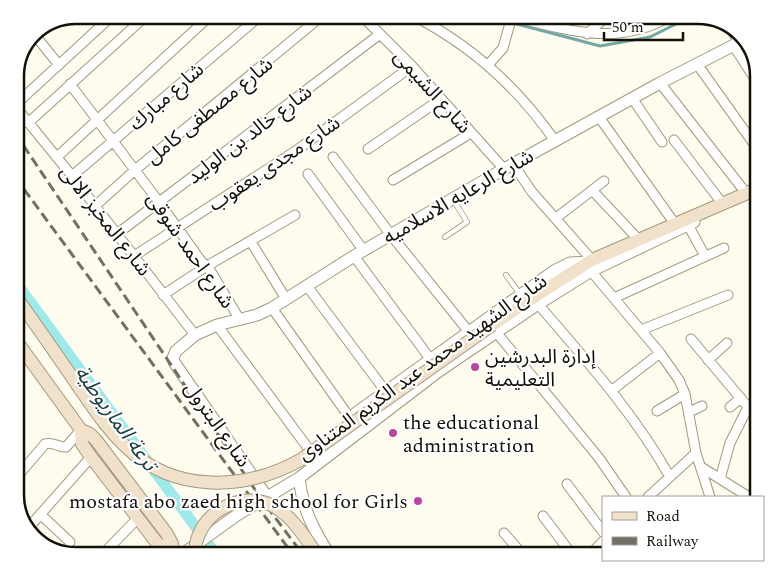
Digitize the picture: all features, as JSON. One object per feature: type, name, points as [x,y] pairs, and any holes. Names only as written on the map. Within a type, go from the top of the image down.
[{"type":"main road","points":[[24,308],[95,410],[126,448],[174,476],[197,482],[219,483],[253,480],[287,468],[308,455],[494,329],[548,288],[639,240],[750,191]]},
{"type":"main road","points":[[24,351],[82,430],[93,436],[102,447],[167,534],[173,547]]},
{"type":"main road","points":[[82,430],[82,444],[162,547]]},
{"type":"main road","points":[[195,547],[201,529],[217,511],[228,505],[251,501],[263,502],[288,517],[312,547]]},
{"type":"street","points":[[24,97],[104,24]]},
{"type":"street","points":[[28,123],[137,24]]},
{"type":"street","points":[[56,157],[201,24]]},
{"type":"street","name":"شارع مبارك","points":[[72,176],[251,24]]},
{"type":"street","name":"شارع مصطفى كامل","points":[[95,206],[135,170],[313,24]]},
{"type":"street","name":"شارع الشيمى","points":[[370,24],[412,66],[471,133],[508,167],[556,218],[614,298],[680,380],[689,412],[696,453],[710,496]]},
{"type":"street","points":[[429,24],[452,36],[488,65],[524,100],[555,141]]},
{"type":"street","points":[[488,65],[503,48],[508,24]]},
{"type":"street","points":[[544,24],[587,34],[604,35],[638,30],[656,24]]},
{"type":"street","points":[[587,34],[598,24]]},
{"type":"street","name":"شارع خالد بن الوليد","points":[[117,234],[380,34]]},
{"type":"street","points":[[39,40],[59,65]]},
{"type":"street","name":"شارع الرعايه الاسلاميه","points":[[176,351],[195,336],[217,325],[257,315],[272,308],[359,253],[508,167],[632,98],[738,43]]},
{"type":"street","points":[[738,44],[748,64]]},
{"type":"street","points":[[697,64],[750,138]]},
{"type":"street","name":"شارع مجدى يعقوب","points":[[134,256],[297,150],[412,66]]},
{"type":"street","points":[[660,83],[746,193]]},
{"type":"street","name":"شارع احمد شوقى","points":[[70,84],[201,261],[207,266],[240,320]]},
{"type":"street","points":[[632,98],[662,142]]},
{"type":"street","points":[[368,149],[441,99]]},
{"type":"street","name":"شارع المخبز الالى","points":[[24,117],[72,176],[195,336]]},
{"type":"street","points":[[599,117],[675,224]]},
{"type":"street","points":[[393,180],[471,133]]},
{"type":"street","points":[[674,140],[722,203]]},
{"type":"street","points":[[333,157],[391,235],[470,332]]},
{"type":"street","points":[[308,174],[439,371]]},
{"type":"street","points":[[556,218],[604,181]]},
{"type":"street","points":[[592,190],[639,240]]},
{"type":"street","name":"شارع الشهيد محمد عبد الكريم المتناوى","points":[[199,547],[237,515],[298,478],[494,329],[538,304],[591,264],[688,225],[709,215],[722,203]]},
{"type":"street","points":[[163,294],[207,266],[296,215]]},
{"type":"street","points":[[688,225],[705,256]]},
{"type":"street","points":[[251,242],[286,299]]},
{"type":"street","points":[[614,298],[724,248]]},
{"type":"street","name":"شارع الشهيد محمد عبد الكريم المتناوى","points":[[259,484],[560,268],[570,263],[591,264]]},
{"type":"street","points":[[306,286],[386,392]]},
{"type":"street","points":[[641,330],[728,295]]},
{"type":"street","points":[[538,304],[611,390],[637,424],[670,477]]},
{"type":"street","points":[[272,308],[350,418]]},
{"type":"street","points":[[217,325],[308,448]]},
{"type":"street","points":[[494,329],[598,458],[625,496]]},
{"type":"street","points":[[691,339],[748,408],[730,443],[720,479]]},
{"type":"street","points":[[708,360],[726,343]]},
{"type":"street","name":"شارع البترول","points":[[176,351],[173,358],[174,362],[267,497]]},
{"type":"street","points":[[611,390],[660,353]]},
{"type":"street","points":[[657,411],[685,394]]},
{"type":"street","points":[[730,407],[741,398]]},
{"type":"street","points":[[689,412],[702,406]]},
{"type":"street","points":[[24,469],[46,444],[50,443],[66,447],[82,430]]},
{"type":"street","points":[[649,496],[696,453]]},
{"type":"street","points":[[32,523],[91,457]]},
{"type":"street","points":[[701,467],[747,496]]},
{"type":"street","points":[[298,478],[308,519],[325,547]]},
{"type":"street","points":[[567,484],[602,531]]},
{"type":"street","points":[[40,514],[70,542]]},
{"type":"street","points":[[543,516],[566,547]]},
{"type":"street","points":[[110,547],[138,518]]},
{"type":"street","points":[[504,533],[516,547]]},
{"type":"lane","points":[[445,237],[467,222],[453,199]]},
{"type":"lane","points":[[506,275],[520,295]]},
{"type":"waterway","points":[[517,24],[600,46],[650,37],[676,24]]},
{"type":"waterway","name":"ترعة الماريوطية","points":[[24,293],[210,547]]},
{"type":"railway","points":[[24,146],[262,500],[297,547]]},
{"type":"railway","points":[[24,189],[287,547]]},
{"type":"place","name":"إدارة البدرشين التعليمية","points":[[475,367]]},
{"type":"place","name":"the educational administration","points":[[393,433]]},
{"type":"place","name":"mostafa abo zaed high school for Girls","points":[[418,501]]}]
